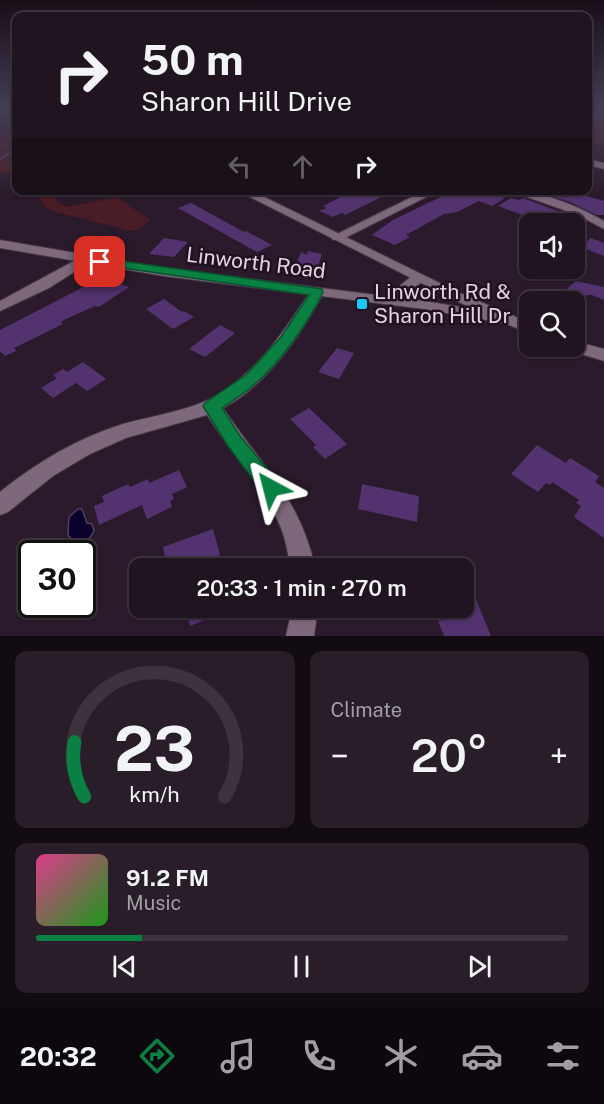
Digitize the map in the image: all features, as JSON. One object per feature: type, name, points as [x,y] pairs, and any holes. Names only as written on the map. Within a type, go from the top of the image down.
[{"type":"main road","points":[[251,195],[519,325]]},
{"type":"main road","points":[[338,237],[425,195]]},
{"type":"main road","points":[[527,195],[582,213],[604,226]]},
{"type":"main road","name":"Linworth Road","points":[[0,244],[85,259],[390,301],[506,320]]},
{"type":"main road","points":[[0,307],[44,285],[85,259]]},
{"type":"main road","points":[[390,301],[418,278]]},
{"type":"main road","points":[[0,505],[27,482],[62,459],[97,441],[212,406],[252,379],[286,340],[311,305],[317,292]]},
{"type":"main road","points":[[585,350],[604,356]]},
{"type":"main road","points":[[212,406],[234,441],[271,488],[292,526],[300,558]]},
{"type":"main road","points":[[300,636],[303,618]]},
{"type":"shaded area","points":[[3,138],[12,138],[12,172],[0,173],[0,141]]},
{"type":"shaded area","points":[[592,138],[604,138],[604,145],[592,143]]},
{"type":"shaded area","points":[[38,195],[54,195],[58,202],[67,207],[117,197],[150,220],[140,228],[131,231],[52,211],[45,207]]},
{"type":"shaded area","points":[[78,509],[82,509],[87,523],[92,524],[94,531],[90,538],[72,540],[68,535],[69,517]]},
{"type":"building","points":[[344,195],[386,195],[345,215],[342,213],[333,217],[319,211],[327,208],[323,206]]},
{"type":"building","points":[[445,195],[496,195],[505,198],[492,206],[479,201],[457,212],[444,214],[406,235],[410,237],[395,245],[372,235],[393,220]]},
{"type":"building","points":[[547,195],[583,195],[604,201],[604,215],[597,215],[570,202]]},
{"type":"building","points":[[511,198],[519,200],[523,198],[563,213],[519,214],[498,206]]},
{"type":"building","points":[[191,203],[272,245],[257,252],[178,208]]},
{"type":"building","points":[[164,238],[188,242],[174,257],[149,254]]},
{"type":"building","points":[[591,238],[604,243],[604,256],[585,249],[585,243]]},
{"type":"building","points":[[308,251],[322,254],[317,270],[295,268],[301,252],[307,255]]},
{"type":"building","points":[[101,278],[129,287],[99,307],[95,306],[66,319],[61,322],[63,324],[14,348],[16,351],[5,356],[0,351],[0,330]]},
{"type":"building","points":[[576,281],[604,287],[604,300],[592,295],[585,297],[585,291],[564,291]]},
{"type":"building","points":[[164,299],[182,312],[194,317],[173,329],[146,309]]},
{"type":"building","points":[[220,325],[235,333],[205,357],[189,349]]},
{"type":"building","points":[[337,348],[354,353],[339,379],[318,372]]},
{"type":"building","points":[[83,362],[106,379],[87,391],[76,383],[53,398],[41,388],[57,378],[53,375],[63,369],[67,372]]},
{"type":"building","points":[[309,408],[347,444],[325,459],[313,447],[316,445],[290,419]]},
{"type":"building","points":[[537,445],[566,463],[570,458],[599,476],[595,482],[604,488],[604,538],[574,517],[581,506],[576,503],[579,500],[552,482],[550,485],[546,483],[538,492],[511,474]]},
{"type":"building","points":[[179,470],[187,487],[172,494],[174,499],[170,501],[172,507],[147,519],[142,505],[99,525],[94,506],[104,502],[102,496],[128,484],[130,487],[148,479],[149,483]]},
{"type":"building","points":[[362,484],[419,496],[417,522],[358,509]]},
{"type":"building","points":[[213,529],[220,555],[212,558],[165,558],[163,547]]},
{"type":"building","points":[[474,594],[491,636],[444,636],[438,621],[444,620],[443,618],[474,618]]},
{"type":"building","points":[[188,618],[209,618],[190,626]]},
{"type":"waterway","points":[[0,159],[12,152]]},
{"type":"place","name":"Linworth Rd & Sharon Hill Dr","points":[[362,304]]},
{"type":"route","points":[[100,262],[317,292],[311,305],[286,340],[252,379],[212,406],[234,441],[271,488]]}]
